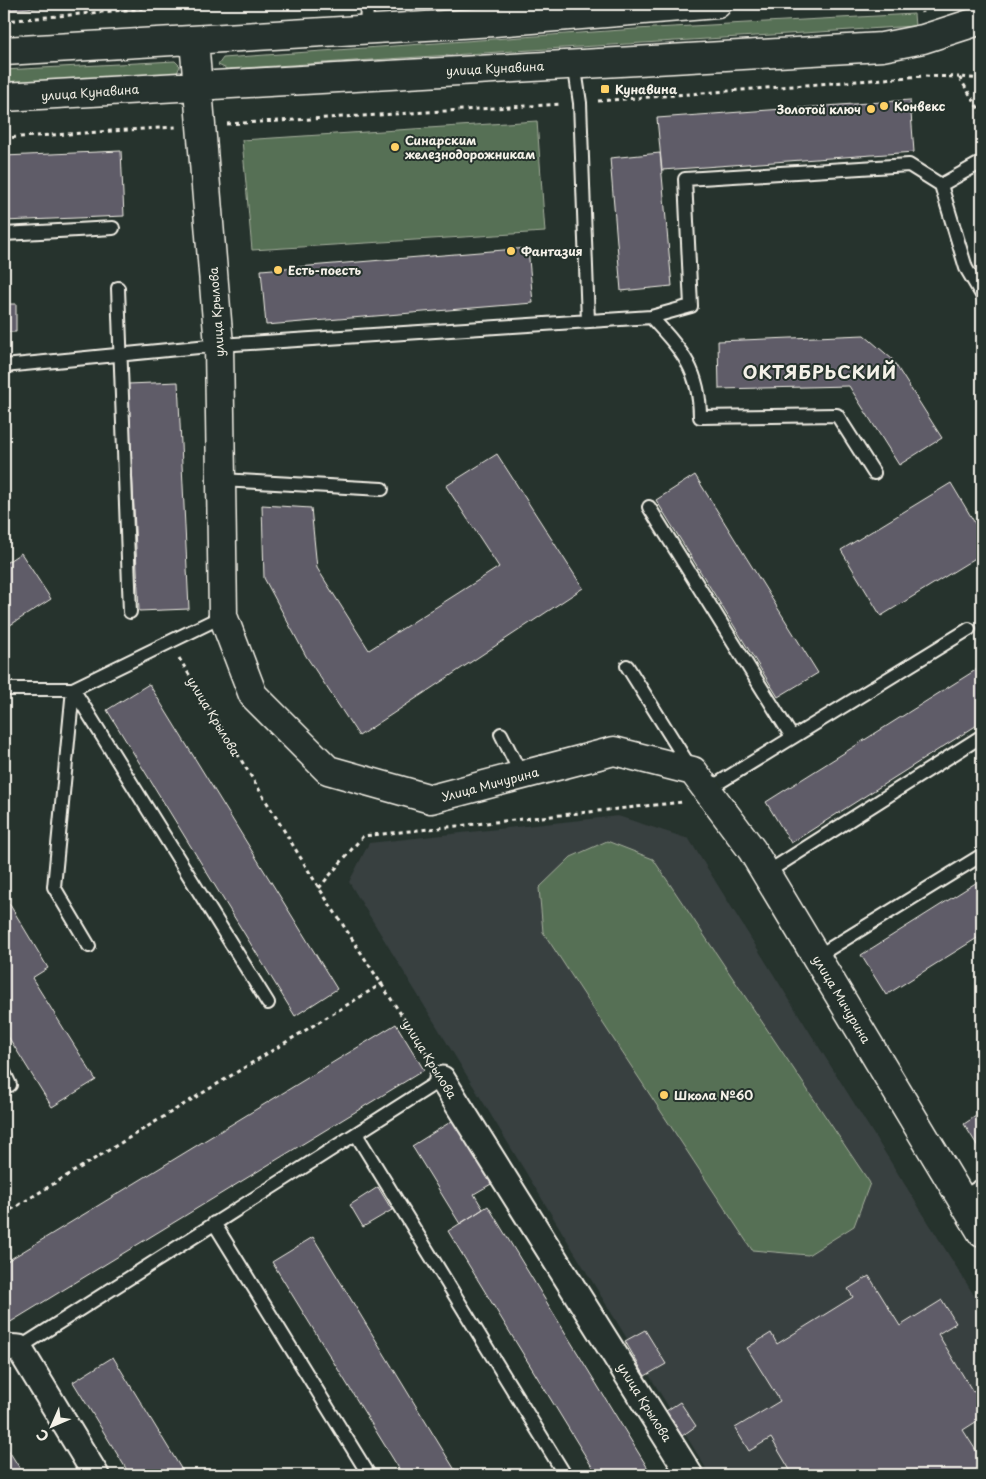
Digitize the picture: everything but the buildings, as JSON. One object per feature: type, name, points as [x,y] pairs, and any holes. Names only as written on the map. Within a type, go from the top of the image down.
[{"type":"street","points":[[4,51],[194,40],[366,16],[494,22],[717,4]]},
{"type":"street","name":"улица Кунавина","points":[[4,97],[574,63],[882,47],[923,39],[982,20]]},
{"type":"street","name":"улица Крылова","points":[[194,40],[219,345],[223,616]]},
{"type":"street","name":"Улица Мичурина","points":[[223,616],[253,695],[328,770],[431,799],[614,751],[704,787]]},
{"type":"street","name":"улица Мичурина","points":[[704,787],[752,850],[816,957],[972,1192],[982,1233]]},
{"type":"street","name":"улица Крылова","points":[[442,1079],[690,1475]]},
{"type":"street","points":[[11,1348],[96,1475]]},
{"type":"lane","points":[[574,63],[580,103],[588,321]]},
{"type":"lane","points":[[941,185],[982,162]]},
{"type":"lane","points":[[4,366],[219,345],[651,317],[692,306],[685,179],[909,165],[941,185],[966,268],[982,295]]},
{"type":"lane","points":[[4,234],[113,228]]},
{"type":"lane","points":[[118,288],[130,612]]},
{"type":"lane","points":[[651,317],[678,346],[692,369],[700,402],[700,417],[837,415],[874,473]]},
{"type":"lane","points":[[221,480],[382,489]]},
{"type":"lane","points":[[649,508],[792,737]]},
{"type":"lane","points":[[4,689],[73,689],[223,616]]},
{"type":"lane","points":[[627,666],[704,787],[792,737],[969,629]]},
{"type":"lane","points":[[73,689],[54,887],[89,946]]},
{"type":"lane","points":[[73,689],[268,1003]]},
{"type":"lane","points":[[501,734],[522,776]]},
{"type":"lane","points":[[766,873],[982,736]]},
{"type":"lane","points":[[816,957],[982,855]]},
{"type":"lane","points":[[4,1072],[10,1085]]},
{"type":"lane","points":[[11,1348],[442,1079]]},
{"type":"lane","points":[[356,1134],[565,1475]]},
{"type":"lane","points":[[214,1223],[369,1475]]},
{"type":"path","points":[[4,21],[189,4]]},
{"type":"path","points":[[4,138],[580,103],[923,76],[959,76],[982,79]]},
{"type":"path","points":[[959,76],[982,114]]},
{"type":"path","name":"улица Крылова","points":[[169,642],[319,888],[383,983],[442,1079]]},
{"type":"path","points":[[319,888],[363,836],[704,787]]},
{"type":"path","points":[[4,1214],[383,983]]},
{"type":"shaded area","name":"Школа №60","points":[[618,816],[689,839],[982,1308],[982,1475],[710,1475],[349,882],[369,843]]},
{"type":"green space","points":[[914,14],[915,26],[227,69],[218,65],[223,58],[636,29]]},
{"type":"green space","points":[[175,61],[180,66],[177,73],[4,83],[4,70]]},
{"type":"green space","points":[[537,121],[545,232],[252,250],[242,140]]},
{"type":"green space","points":[[607,841],[653,859],[870,1183],[854,1226],[808,1255],[752,1250],[543,932],[539,888],[571,857]]},
{"type":"place","name":"Кунавина","points":[[605,89]]},
{"type":"place","name":"Конвекс","points":[[884,106]]},
{"type":"place","name":"Золотой ключ","points":[[871,109]]},
{"type":"place","name":"Синарским железнодорожникам","points":[[395,147]]},
{"type":"place","name":"Фантазия","points":[[511,251]]},
{"type":"place","name":"Есть-поесть","points":[[278,270]]},
{"type":"place","name":"Школа №60","points":[[664,1095]]},
{"type":"district","name":"ОКТЯБРЬСКИЙ","points":[[820,371]]}]
